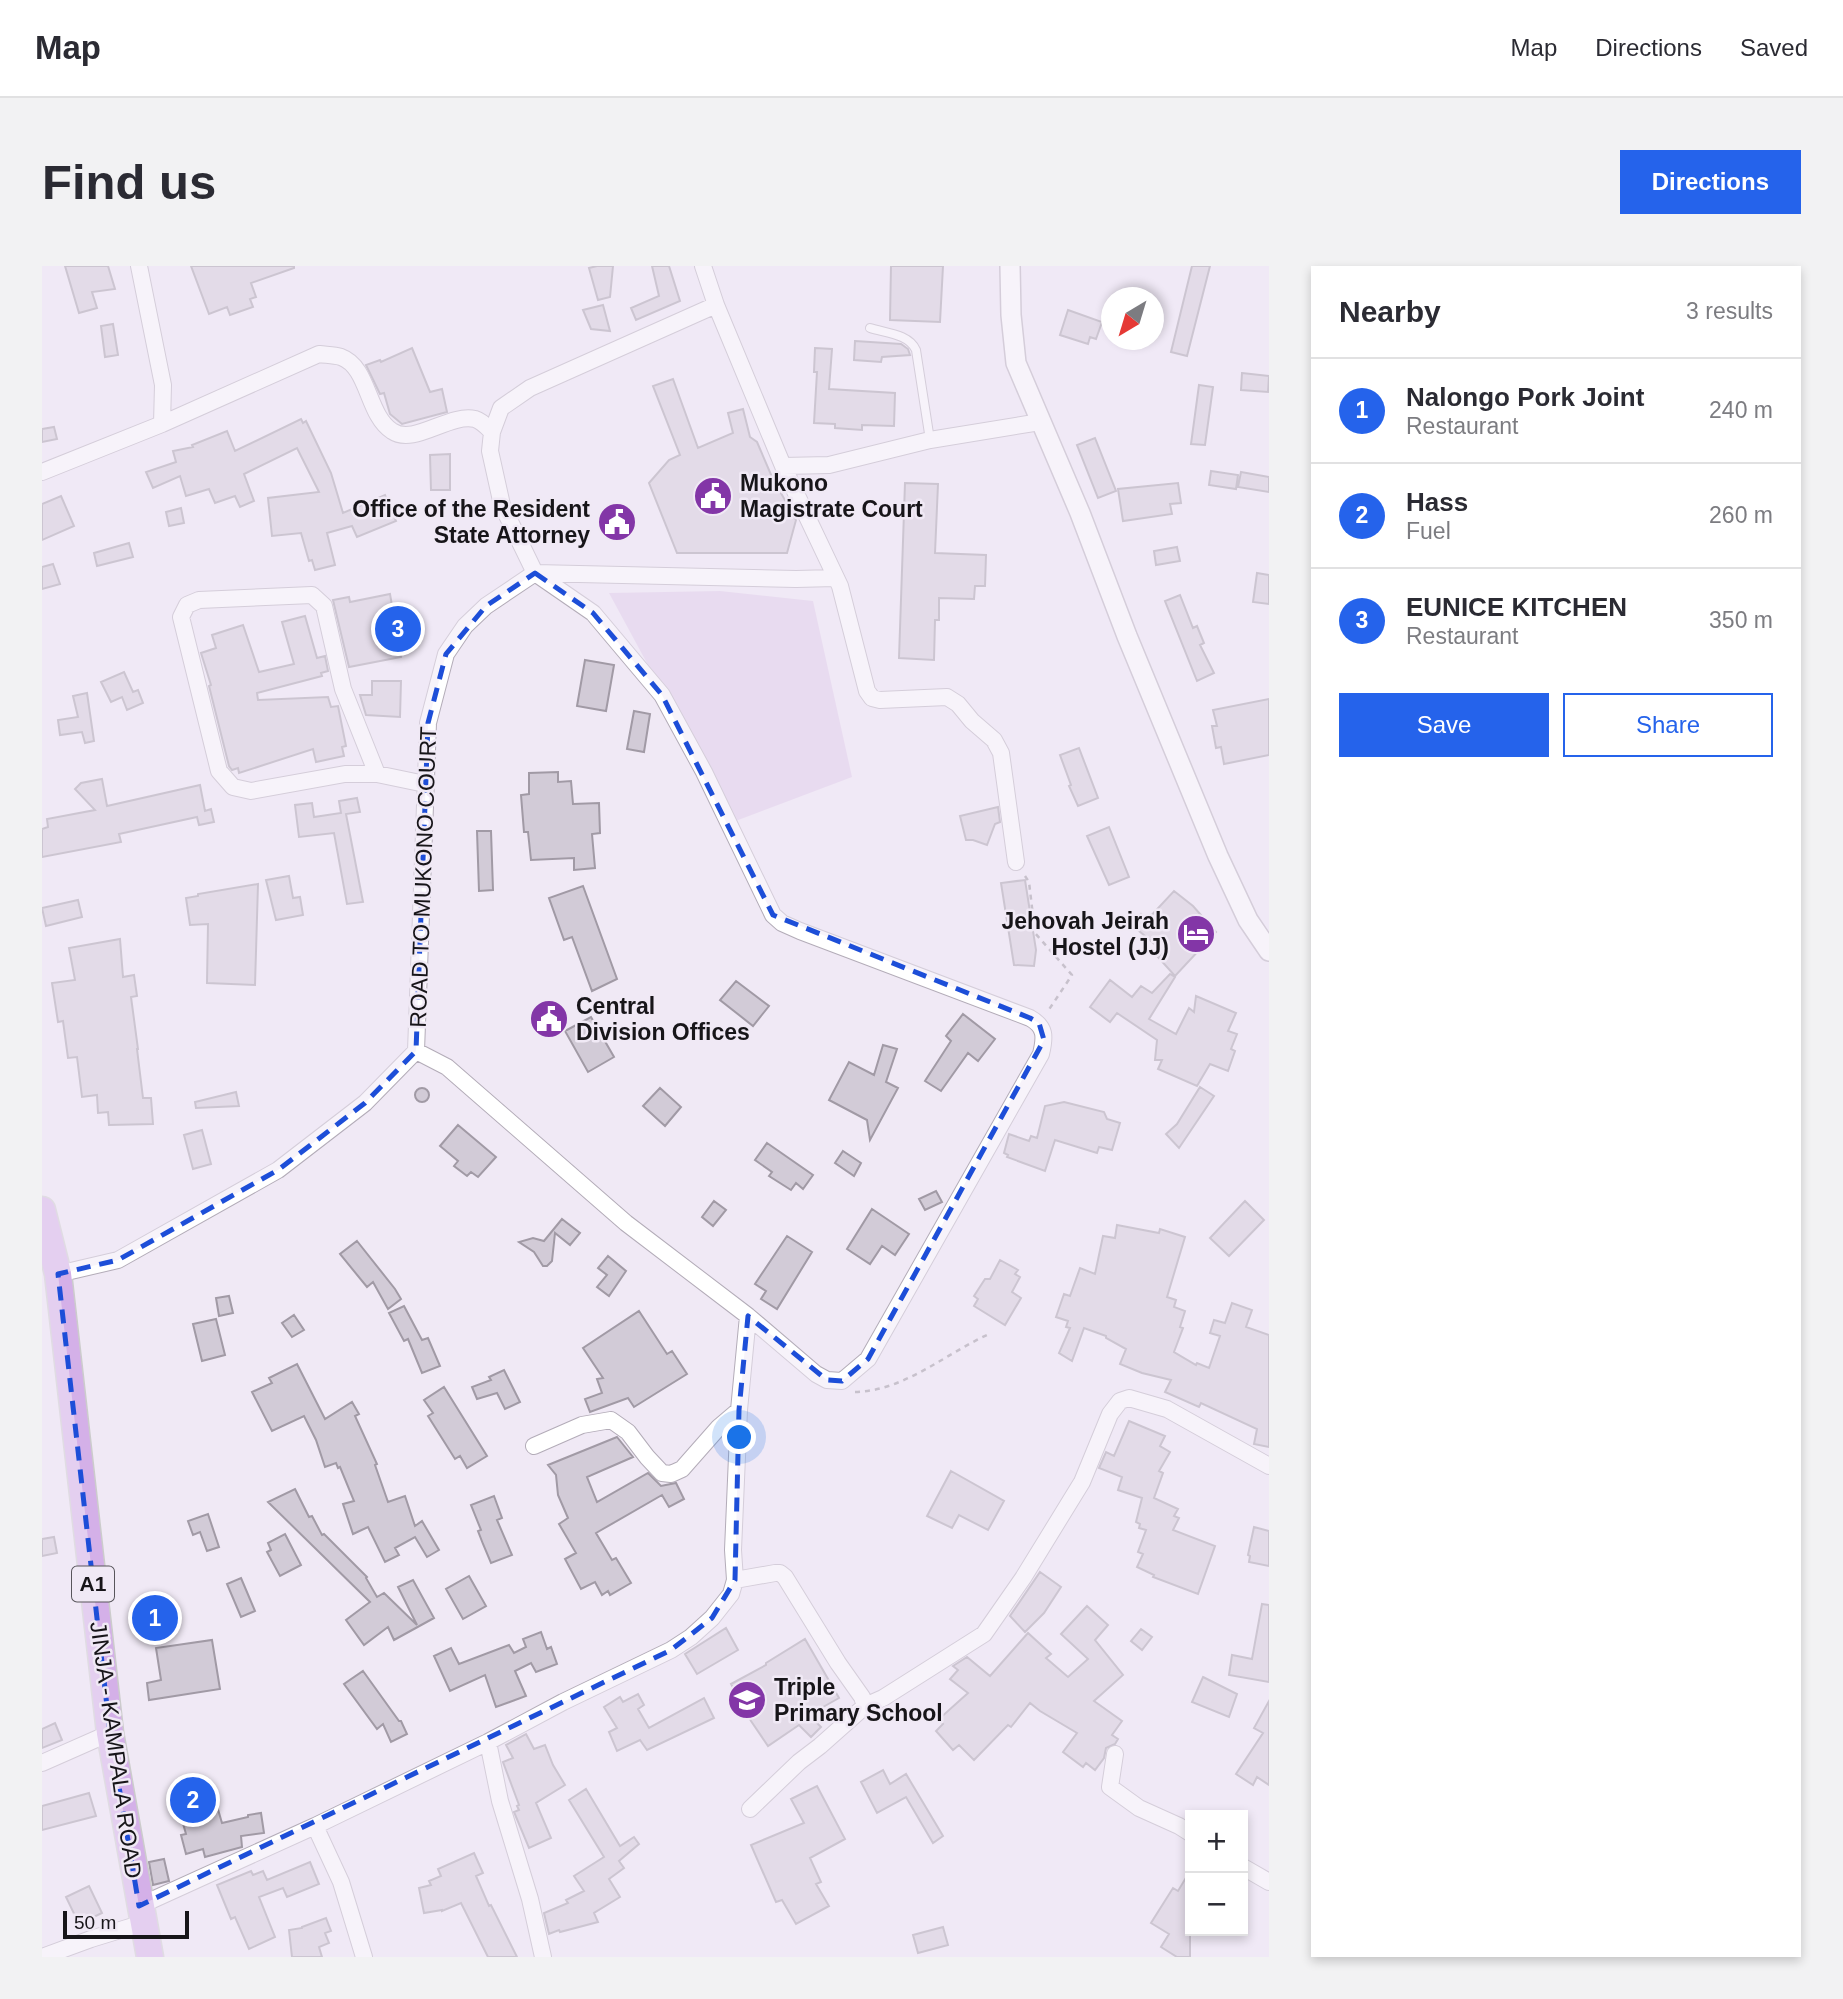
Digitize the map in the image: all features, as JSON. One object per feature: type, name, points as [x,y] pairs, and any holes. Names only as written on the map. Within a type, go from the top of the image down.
[{"type":"highway","name":"JINJA - KAMPALA ROAD","points":[[43,1218],[58,1274],[110,1733],[150,1957]]},
{"type":"street","points":[[139,266],[163,385],[162,424]]},
{"type":"street","points":[[703,266],[716,305],[783,466],[840,586],[867,691],[872,698],[880,700],[947,697],[958,704],[993,740],[1001,753],[1016,862]]},
{"type":"street","points":[[1010,266],[1016,363],[1080,513],[1126,636],[1219,856],[1248,920],[1269,951]]},
{"type":"street","points":[[416,1051],[447,1068],[626,1223],[748,1316],[816,1374],[827,1380],[842,1381],[868,1359],[1041,1054],[1044,1040],[1039,1023],[1030,1018],[791,927],[773,915],[704,772],[662,695],[593,613],[535,573],[502,505],[490,451],[492,432],[501,408],[530,388],[716,305]]},
{"type":"street","points":[[42,472],[162,424],[319,354],[341,357],[355,366],[380,419],[392,432],[406,436],[463,418],[478,420],[492,432]]},
{"type":"street","points":[[783,466],[829,465],[930,440],[1040,422]]},
{"type":"street","points":[[535,573],[835,578]]},
{"type":"street","name":"ROAD TO MUKONO COURT","points":[[58,1274],[118,1259],[278,1170],[365,1103],[416,1051],[428,723],[446,654],[465,626],[485,606],[535,573]]},
{"type":"street","points":[[377,774],[343,689],[324,606],[312,596],[199,600],[187,605],[181,617],[219,771],[233,787],[251,791],[345,774],[377,774],[425,785]]},
{"type":"street","points":[[42,1957],[91,1939],[671,1650],[712,1618],[731,1594],[735,1580],[733,1550],[739,1410],[748,1316]]},
{"type":"street","points":[[750,1809],[799,1762],[865,1706],[883,1698],[984,1634],[1023,1578],[1082,1482],[1110,1414],[1120,1401],[1129,1398],[1167,1409],[1269,1466]]},
{"type":"street","points":[[534,1446],[582,1425],[611,1420],[628,1432],[662,1473],[671,1474],[682,1469],[719,1427],[739,1410]]},
{"type":"street","points":[[735,1580],[775,1573],[785,1577],[862,1697],[865,1706]]},
{"type":"street","points":[[42,1763],[110,1733]]},
{"type":"street","points":[[488,1742],[500,1801],[530,1899],[542,1957]]},
{"type":"street","points":[[1115,1755],[1110,1787],[1139,1808],[1185,1830]]},
{"type":"street","points":[[315,1826],[341,1882],[364,1957]]},
{"type":"street","points":[[1248,1870],[1269,1882]]},
{"type":"lane","points":[[870,328],[907,338],[913,343],[930,440]]},
{"type":"path","points":[[1016,862],[1029,882],[1035,933],[1072,975],[1039,1023]]},
{"type":"path","points":[[842,1381],[854,1392],[885,1387],[909,1378],[989,1334]]},
{"type":"highlighted area","points":[[535,573],[593,613],[662,695],[773,915],[1030,1018],[1039,1023],[1044,1040],[868,1359],[842,1381],[827,1380],[748,1316],[739,1410],[735,1580],[712,1618],[671,1650],[139,1906],[110,1733],[58,1274],[118,1260],[278,1170],[365,1103],[416,1051],[428,723],[446,654],[486,606]]},
{"type":"shaded area","points":[[720,591],[813,601],[852,777],[733,822],[609,593]]},
{"type":"building","points":[[65,266],[108,266],[115,289],[92,292],[97,308],[79,313]]},
{"type":"building","points":[[191,266],[294,268],[251,283],[256,297],[250,299],[253,307],[230,315],[227,307],[209,314]]},
{"type":"building","points":[[613,266],[610,297],[598,300],[589,268]]},
{"type":"building","points":[[652,266],[669,266],[680,301],[636,320],[631,308],[659,296]]},
{"type":"building","points":[[891,266],[943,266],[940,322],[890,320]]},
{"type":"building","points":[[1192,266],[1210,266],[1187,356],[1171,352]]},
{"type":"building","points":[[603,305],[610,331],[591,329],[583,310]]},
{"type":"building","points":[[1068,310],[1101,322],[1096,339],[1090,337],[1088,344],[1060,335]]},
{"type":"building","points":[[113,324],[118,355],[105,357],[101,326]]},
{"type":"building","points":[[855,341],[901,344],[908,349],[910,355],[882,357],[881,362],[854,360]]},
{"type":"building","points":[[412,348],[430,392],[442,389],[447,412],[402,424],[390,414],[384,393],[380,394],[366,365],[380,360],[381,362]]},
{"type":"building","points":[[815,348],[832,349],[829,389],[895,393],[894,426],[862,425],[862,430],[814,423],[817,372],[814,372]]},
{"type":"building","points":[[1242,373],[1269,376],[1268,392],[1241,390]]},
{"type":"building","name":"Mukono Magistrate Court","points":[[673,379],[698,448],[733,433],[728,413],[743,409],[750,437],[757,442],[772,477],[796,520],[787,553],[677,553],[649,483],[669,460],[680,455],[653,386]]},
{"type":"building","points":[[1199,385],[1213,387],[1205,445],[1191,444]]},
{"type":"building","points":[[301,419],[303,423],[306,421],[331,473],[343,513],[385,495],[396,521],[357,537],[352,526],[327,533],[335,565],[315,570],[312,560],[309,561],[301,533],[272,536],[268,498],[319,492],[297,448],[244,474],[254,501],[240,507],[235,496],[215,503],[209,489],[186,496],[180,476],[153,488],[146,472],[176,462],[173,451],[193,447],[192,445],[227,431],[235,451]]},
{"type":"building","points":[[54,427],[57,439],[42,442],[42,429]]},
{"type":"building","points":[[1095,438],[1116,491],[1098,498],[1077,445]]},
{"type":"building","points":[[450,454],[450,490],[431,490],[430,455]]},
{"type":"building","points":[[1211,471],[1238,475],[1236,489],[1209,485]]},
{"type":"building","points":[[1241,472],[1269,477],[1269,492],[1238,487]]},
{"type":"building","points":[[905,483],[938,484],[935,553],[986,555],[985,586],[975,586],[974,599],[939,598],[939,620],[935,620],[934,660],[899,658]]},
{"type":"building","points":[[1178,483],[1181,503],[1170,504],[1172,514],[1123,521],[1118,489]]},
{"type":"building","points":[[61,496],[74,526],[42,540],[42,504]]},
{"type":"building","points":[[181,508],[184,523],[169,526],[166,512]]},
{"type":"building","points":[[129,543],[133,557],[97,566],[94,553]]},
{"type":"building","points":[[1177,547],[1180,561],[1156,565],[1154,551]]},
{"type":"building","points":[[53,564],[60,584],[42,589],[42,567]]},
{"type":"building","points":[[1257,573],[1269,575],[1269,604],[1253,602]]},
{"type":"building","points":[[390,594],[401,657],[349,667],[333,600],[349,597],[350,602]]},
{"type":"building","points":[[1180,595],[1193,628],[1197,626],[1204,643],[1200,645],[1214,673],[1197,681],[1165,601]]},
{"type":"building","points":[[305,616],[317,658],[325,656],[328,671],[321,673],[322,676],[257,693],[258,700],[328,697],[331,707],[338,706],[346,746],[342,747],[344,756],[316,762],[313,749],[239,773],[238,768],[232,770],[201,653],[216,648],[212,635],[243,625],[259,672],[294,664],[282,622]]},
{"type":"building","points":[[585,660],[614,665],[606,711],[577,706]]},
{"type":"building","points":[[124,672],[133,692],[138,690],[143,703],[127,710],[122,697],[111,702],[101,682]]},
{"type":"building","points":[[372,681],[401,681],[400,717],[366,715],[360,695],[372,695]]},
{"type":"building","points":[[87,693],[94,741],[85,743],[82,732],[60,735],[58,720],[78,717],[73,696]]},
{"type":"building","points":[[1269,699],[1269,755],[1224,764],[1221,747],[1216,748],[1212,726],[1217,726],[1213,710]]},
{"type":"building","points":[[634,711],[650,714],[644,752],[627,749]]},
{"type":"building","points":[[1079,748],[1098,798],[1078,806],[1060,755]]},
{"type":"building","points":[[558,772],[558,782],[571,781],[573,804],[599,803],[600,833],[592,834],[595,868],[574,870],[574,858],[531,860],[528,832],[524,832],[521,795],[529,794],[529,773]]},
{"type":"building","points":[[102,779],[107,806],[200,785],[205,811],[211,809],[214,822],[199,825],[197,817],[119,834],[121,842],[42,857],[42,829],[48,827],[47,819],[95,810],[75,789],[81,783]]},
{"type":"building","points":[[357,798],[360,812],[346,814],[363,902],[347,904],[334,833],[299,837],[295,805],[312,803],[314,817],[341,813],[339,801]]},
{"type":"building","points":[[998,807],[1000,822],[995,824],[987,845],[966,840],[960,816]]},
{"type":"building","points":[[1109,827],[1129,877],[1109,885],[1087,836]]},
{"type":"building","points":[[477,831],[491,831],[493,890],[479,891]]},
{"type":"building","points":[[289,876],[293,898],[300,897],[303,915],[276,920],[266,880]]},
{"type":"building","points":[[1025,880],[1036,950],[1034,966],[1014,965],[1001,883]]},
{"type":"building","points":[[258,884],[255,985],[207,983],[208,924],[190,925],[186,898]]},
{"type":"building","points":[[583,886],[617,979],[592,991],[572,937],[564,940],[549,898]]},
{"type":"building","name":"Jehovah Jeirah Hostel (JJ)","points":[[1174,891],[1193,906],[1216,932],[1175,976],[1158,957],[1164,952],[1132,925],[1141,914],[1147,920]]},
{"type":"building","points":[[78,900],[82,917],[46,926],[42,908]]},
{"type":"building","points":[[120,939],[123,977],[134,975],[137,996],[131,997],[143,1098],[151,1098],[153,1124],[109,1125],[108,1112],[98,1113],[97,1095],[82,1097],[77,1057],[68,1058],[63,1021],[58,1022],[52,983],[75,980],[69,948]]},
{"type":"building","points":[[1170,974],[1175,977],[1149,1019],[1176,1034],[1189,1008],[1194,1012],[1196,996],[1236,1013],[1228,1031],[1237,1034],[1231,1049],[1235,1051],[1228,1071],[1210,1064],[1197,1086],[1158,1069],[1162,1060],[1155,1060],[1157,1040],[1117,1013],[1110,1022],[1090,1007],[1110,980],[1132,997],[1141,986],[1152,993]]},
{"type":"building","points":[[736,981],[769,1006],[753,1026],[720,1000]]},
{"type":"building","points":[[963,1014],[995,1039],[978,1061],[968,1053],[941,1091],[925,1081],[951,1041],[946,1036]]},
{"type":"building","points":[[591,1017],[614,1057],[588,1072],[565,1031]]},
{"type":"building","points":[[883,1045],[897,1049],[886,1082],[898,1088],[870,1140],[867,1120],[829,1100],[849,1062],[874,1075]]},
{"type":"building","points":[[1200,1087],[1214,1096],[1179,1148],[1166,1134],[1177,1124]]},
{"type":"building","points":[[422,1088],[427,1090],[427,1100],[422,1102],[417,1100],[415,1095],[417,1090]]},
{"type":"building","points":[[660,1088],[681,1107],[665,1126],[643,1106]]},
{"type":"building","points":[[236,1092],[239,1106],[196,1108],[195,1102]]},
{"type":"building","points":[[1064,1102],[1104,1112],[1107,1119],[1120,1123],[1112,1150],[1099,1147],[1097,1153],[1055,1140],[1045,1171],[1007,1157],[1004,1153],[1009,1134],[1029,1141],[1031,1136],[1037,1138],[1045,1106]]},
{"type":"building","points":[[458,1125],[496,1157],[478,1177],[471,1172],[467,1176],[454,1166],[458,1161],[440,1146]]},
{"type":"building","points":[[202,1130],[211,1164],[193,1169],[184,1135]]},
{"type":"building","points":[[767,1143],[813,1175],[803,1189],[796,1183],[791,1190],[769,1176],[772,1172],[755,1160]]},
{"type":"building","points":[[843,1151],[861,1163],[854,1176],[835,1163]]},
{"type":"building","points":[[936,1191],[942,1202],[925,1210],[919,1199]]},
{"type":"building","points":[[714,1201],[726,1210],[713,1226],[702,1217]]},
{"type":"building","points":[[1245,1201],[1264,1220],[1229,1256],[1210,1238]]},
{"type":"building","points":[[872,1209],[909,1234],[895,1255],[882,1246],[870,1264],[847,1249]]},
{"type":"building","points":[[562,1219],[580,1233],[570,1245],[555,1233],[552,1261],[543,1266],[534,1252],[519,1242],[533,1238],[544,1241]]},
{"type":"building","points":[[1117,1225],[1159,1233],[1160,1229],[1185,1237],[1167,1297],[1176,1300],[1174,1307],[1185,1311],[1180,1327],[1183,1328],[1174,1352],[1196,1365],[1197,1363],[1209,1368],[1220,1336],[1210,1333],[1214,1320],[1225,1323],[1232,1303],[1252,1310],[1246,1327],[1269,1335],[1269,1447],[1254,1444],[1257,1429],[1201,1403],[1199,1407],[1165,1392],[1171,1380],[1120,1364],[1126,1349],[1106,1336],[1084,1328],[1072,1361],[1059,1353],[1070,1328],[1066,1327],[1068,1321],[1056,1317],[1064,1294],[1070,1296],[1080,1268],[1095,1274],[1103,1236],[1115,1238]]},
{"type":"building","points":[[787,1236],[812,1252],[777,1309],[761,1299],[766,1291],[755,1284]]},
{"type":"building","points":[[357,1241],[401,1299],[388,1309],[373,1282],[367,1287],[340,1254]]},
{"type":"building","points":[[608,1256],[626,1271],[609,1296],[597,1287],[607,1275],[598,1268]]},
{"type":"building","points":[[1000,1260],[1018,1270],[1015,1274],[1020,1277],[1012,1292],[1021,1298],[1005,1325],[974,1306],[978,1299],[974,1296],[985,1279],[990,1279]]},
{"type":"building","points":[[229,1296],[233,1313],[219,1316],[216,1298]]},
{"type":"building","points":[[404,1306],[422,1340],[428,1338],[440,1366],[422,1373],[408,1339],[404,1341],[389,1313]]},
{"type":"building","points":[[639,1311],[667,1354],[672,1351],[687,1374],[634,1407],[628,1398],[590,1412],[585,1399],[602,1393],[597,1379],[603,1378],[583,1348]]},
{"type":"building","points":[[294,1315],[304,1330],[292,1337],[282,1323]]},
{"type":"building","points":[[216,1319],[225,1355],[202,1361],[193,1324]]},
{"type":"building","points":[[297,1364],[325,1419],[352,1402],[359,1414],[355,1416],[377,1464],[375,1465],[388,1502],[405,1496],[415,1526],[422,1521],[439,1550],[427,1557],[415,1537],[395,1548],[399,1555],[385,1562],[368,1527],[353,1534],[343,1504],[354,1501],[340,1467],[338,1468],[336,1463],[325,1467],[304,1416],[272,1431],[252,1392],[272,1383],[269,1378]]},
{"type":"building","points":[[504,1370],[520,1402],[505,1409],[497,1393],[477,1399],[472,1387],[491,1380],[489,1377]]},
{"type":"building","points":[[444,1387],[487,1456],[467,1468],[460,1456],[455,1459],[428,1416],[433,1413],[424,1400]]},
{"type":"building","points":[[1129,1421],[1165,1436],[1160,1446],[1170,1452],[1159,1471],[1163,1473],[1154,1498],[1178,1509],[1174,1516],[1179,1518],[1173,1530],[1215,1546],[1198,1594],[1153,1577],[1154,1575],[1137,1567],[1143,1554],[1138,1552],[1146,1530],[1139,1528],[1140,1524],[1136,1522],[1142,1498],[1118,1490],[1122,1477],[1099,1468],[1106,1452],[1114,1456]]},
{"type":"building","points":[[617,1437],[633,1457],[587,1477],[597,1502],[648,1473],[661,1486],[676,1483],[684,1499],[669,1507],[662,1495],[596,1533],[612,1560],[616,1558],[631,1583],[610,1595],[608,1591],[602,1595],[595,1582],[581,1589],[565,1559],[576,1553],[559,1524],[568,1518],[558,1495],[556,1475],[548,1465]]},
{"type":"building","points":[[951,1471],[1004,1501],[988,1530],[959,1515],[952,1528],[927,1516]]},
{"type":"building","points":[[295,1489],[322,1535],[367,1577],[377,1597],[384,1593],[417,1625],[398,1587],[413,1580],[434,1618],[394,1640],[388,1627],[364,1645],[346,1620],[370,1602],[268,1502]]},
{"type":"building","points":[[494,1496],[502,1518],[497,1520],[512,1555],[491,1563],[471,1505]]},
{"type":"building","points":[[208,1514],[219,1547],[207,1551],[200,1532],[193,1535],[188,1521]]},
{"type":"building","points":[[1254,1527],[1269,1531],[1269,1566],[1249,1562]]},
{"type":"building","points":[[285,1534],[301,1565],[280,1576],[267,1552],[271,1550],[268,1543]]},
{"type":"building","points":[[54,1537],[57,1553],[42,1556],[42,1539]]},
{"type":"building","points":[[1040,1572],[1061,1587],[1044,1613],[1025,1632],[1010,1616]]},
{"type":"building","points":[[469,1576],[486,1606],[463,1619],[446,1589]]},
{"type":"building","points":[[241,1578],[255,1611],[241,1617],[227,1584]]},
{"type":"building","points":[[1262,1604],[1269,1605],[1269,1682],[1229,1675],[1232,1655],[1252,1659]]},
{"type":"building","points":[[1087,1606],[1108,1625],[1095,1640],[1123,1675],[1094,1701],[1122,1721],[1112,1735],[1118,1739],[1115,1744],[1106,1748],[1104,1758],[1095,1770],[1086,1763],[1083,1767],[1063,1752],[1077,1733],[1030,1703],[1011,1727],[1008,1725],[974,1760],[959,1745],[953,1750],[936,1731],[943,1724],[939,1719],[968,1693],[950,1679],[958,1670],[953,1666],[967,1657],[990,1676],[1028,1633],[1051,1654],[1046,1658],[1068,1677],[1088,1659],[1061,1634]]},
{"type":"building","points":[[726,1628],[738,1650],[697,1674],[685,1654]]},
{"type":"building","points":[[1141,1629],[1152,1637],[1142,1650],[1131,1641]]},
{"type":"building","points":[[541,1632],[547,1649],[551,1647],[557,1664],[536,1672],[531,1663],[515,1671],[526,1696],[496,1707],[485,1675],[450,1691],[434,1656],[451,1648],[459,1664],[509,1645],[514,1653],[526,1647],[523,1639]]},
{"type":"building","points":[[805,1639],[839,1698],[809,1715],[821,1727],[811,1737],[799,1725],[768,1746],[731,1684]]},
{"type":"building","points":[[212,1640],[220,1689],[149,1700],[147,1683],[161,1680],[156,1648]]},
{"type":"building","points":[[363,1671],[401,1721],[407,1734],[391,1742],[383,1724],[377,1729],[344,1684]]},
{"type":"building","points":[[1203,1677],[1237,1694],[1229,1717],[1192,1702]]},
{"type":"building","points":[[638,1694],[644,1705],[638,1709],[649,1728],[704,1698],[714,1718],[647,1750],[640,1740],[617,1751],[609,1732],[617,1728],[604,1707],[620,1697],[623,1702]]},
{"type":"building","points":[[1269,1701],[1269,1785],[1257,1777],[1253,1785],[1236,1774],[1263,1733],[1254,1728]]},
{"type":"building","points":[[55,1723],[62,1740],[42,1748],[42,1729]]},
{"type":"building","points":[[526,1734],[534,1749],[545,1745],[565,1785],[536,1803],[551,1838],[529,1848],[514,1812],[519,1810],[519,1805],[503,1762],[513,1758],[506,1745]]},
{"type":"building","points":[[883,1770],[890,1784],[906,1774],[943,1836],[933,1843],[906,1797],[877,1813],[861,1782]]},
{"type":"building","points":[[210,1782],[222,1823],[261,1813],[264,1833],[241,1836],[242,1847],[205,1857],[203,1849],[186,1854],[181,1835],[186,1834],[174,1792]]},
{"type":"building","points":[[817,1786],[845,1839],[810,1858],[821,1882],[816,1884],[829,1906],[796,1924],[782,1900],[776,1902],[751,1845],[804,1823],[791,1799]]},
{"type":"building","points":[[586,1789],[620,1846],[634,1837],[639,1844],[619,1861],[624,1868],[609,1879],[620,1897],[594,1913],[598,1922],[549,1934],[544,1913],[568,1903],[566,1900],[584,1891],[574,1876],[604,1857],[569,1800]]},
{"type":"building","points":[[89,1793],[96,1816],[42,1830],[42,1806]]},
{"type":"building","points":[[474,1853],[483,1873],[476,1876],[517,1957],[488,1957],[461,1903],[442,1911],[424,1913],[419,1888],[431,1885],[429,1881],[441,1876],[438,1869]]},
{"type":"building","points":[[164,1859],[169,1881],[153,1885],[149,1862]]},
{"type":"building","points":[[310,1862],[319,1884],[287,1897],[283,1888],[259,1897],[275,1937],[249,1949],[235,1917],[231,1919],[217,1885],[251,1871],[253,1875],[263,1871],[267,1880]]},
{"type":"building","points":[[1185,1879],[1185,1936],[1190,1936],[1190,1957],[1177,1957],[1161,1947],[1169,1934],[1151,1923],[1173,1888],[1178,1891]]},
{"type":"building","points":[[89,1886],[102,1913],[79,1924],[66,1897]]},
{"type":"building","points":[[326,1918],[331,1931],[325,1933],[329,1943],[319,1947],[322,1957],[292,1957],[289,1930],[302,1928]]},
{"type":"building","points":[[943,1927],[948,1945],[918,1953],[913,1935]]},
{"type":"place","name":"Mukono Magistrate Court","points":[[713,496]]},
{"type":"place","name":"Office of the Resident State Attorney","points":[[617,522]]},
{"type":"place","name":"EUNICE KITCHEN","points":[[398,629]]},
{"type":"place","name":"Jehovah Jeirah Hostel (JJ)","points":[[1196,934]]},
{"type":"place","name":"Central Division Offices","points":[[549,1019]]},
{"type":"place","name":"Nalongo Pork Joint","points":[[155,1618]]},
{"type":"place","name":"Triple Primary School","points":[[747,1700]]},
{"type":"place","name":"Hass","points":[[193,1800]]}]
